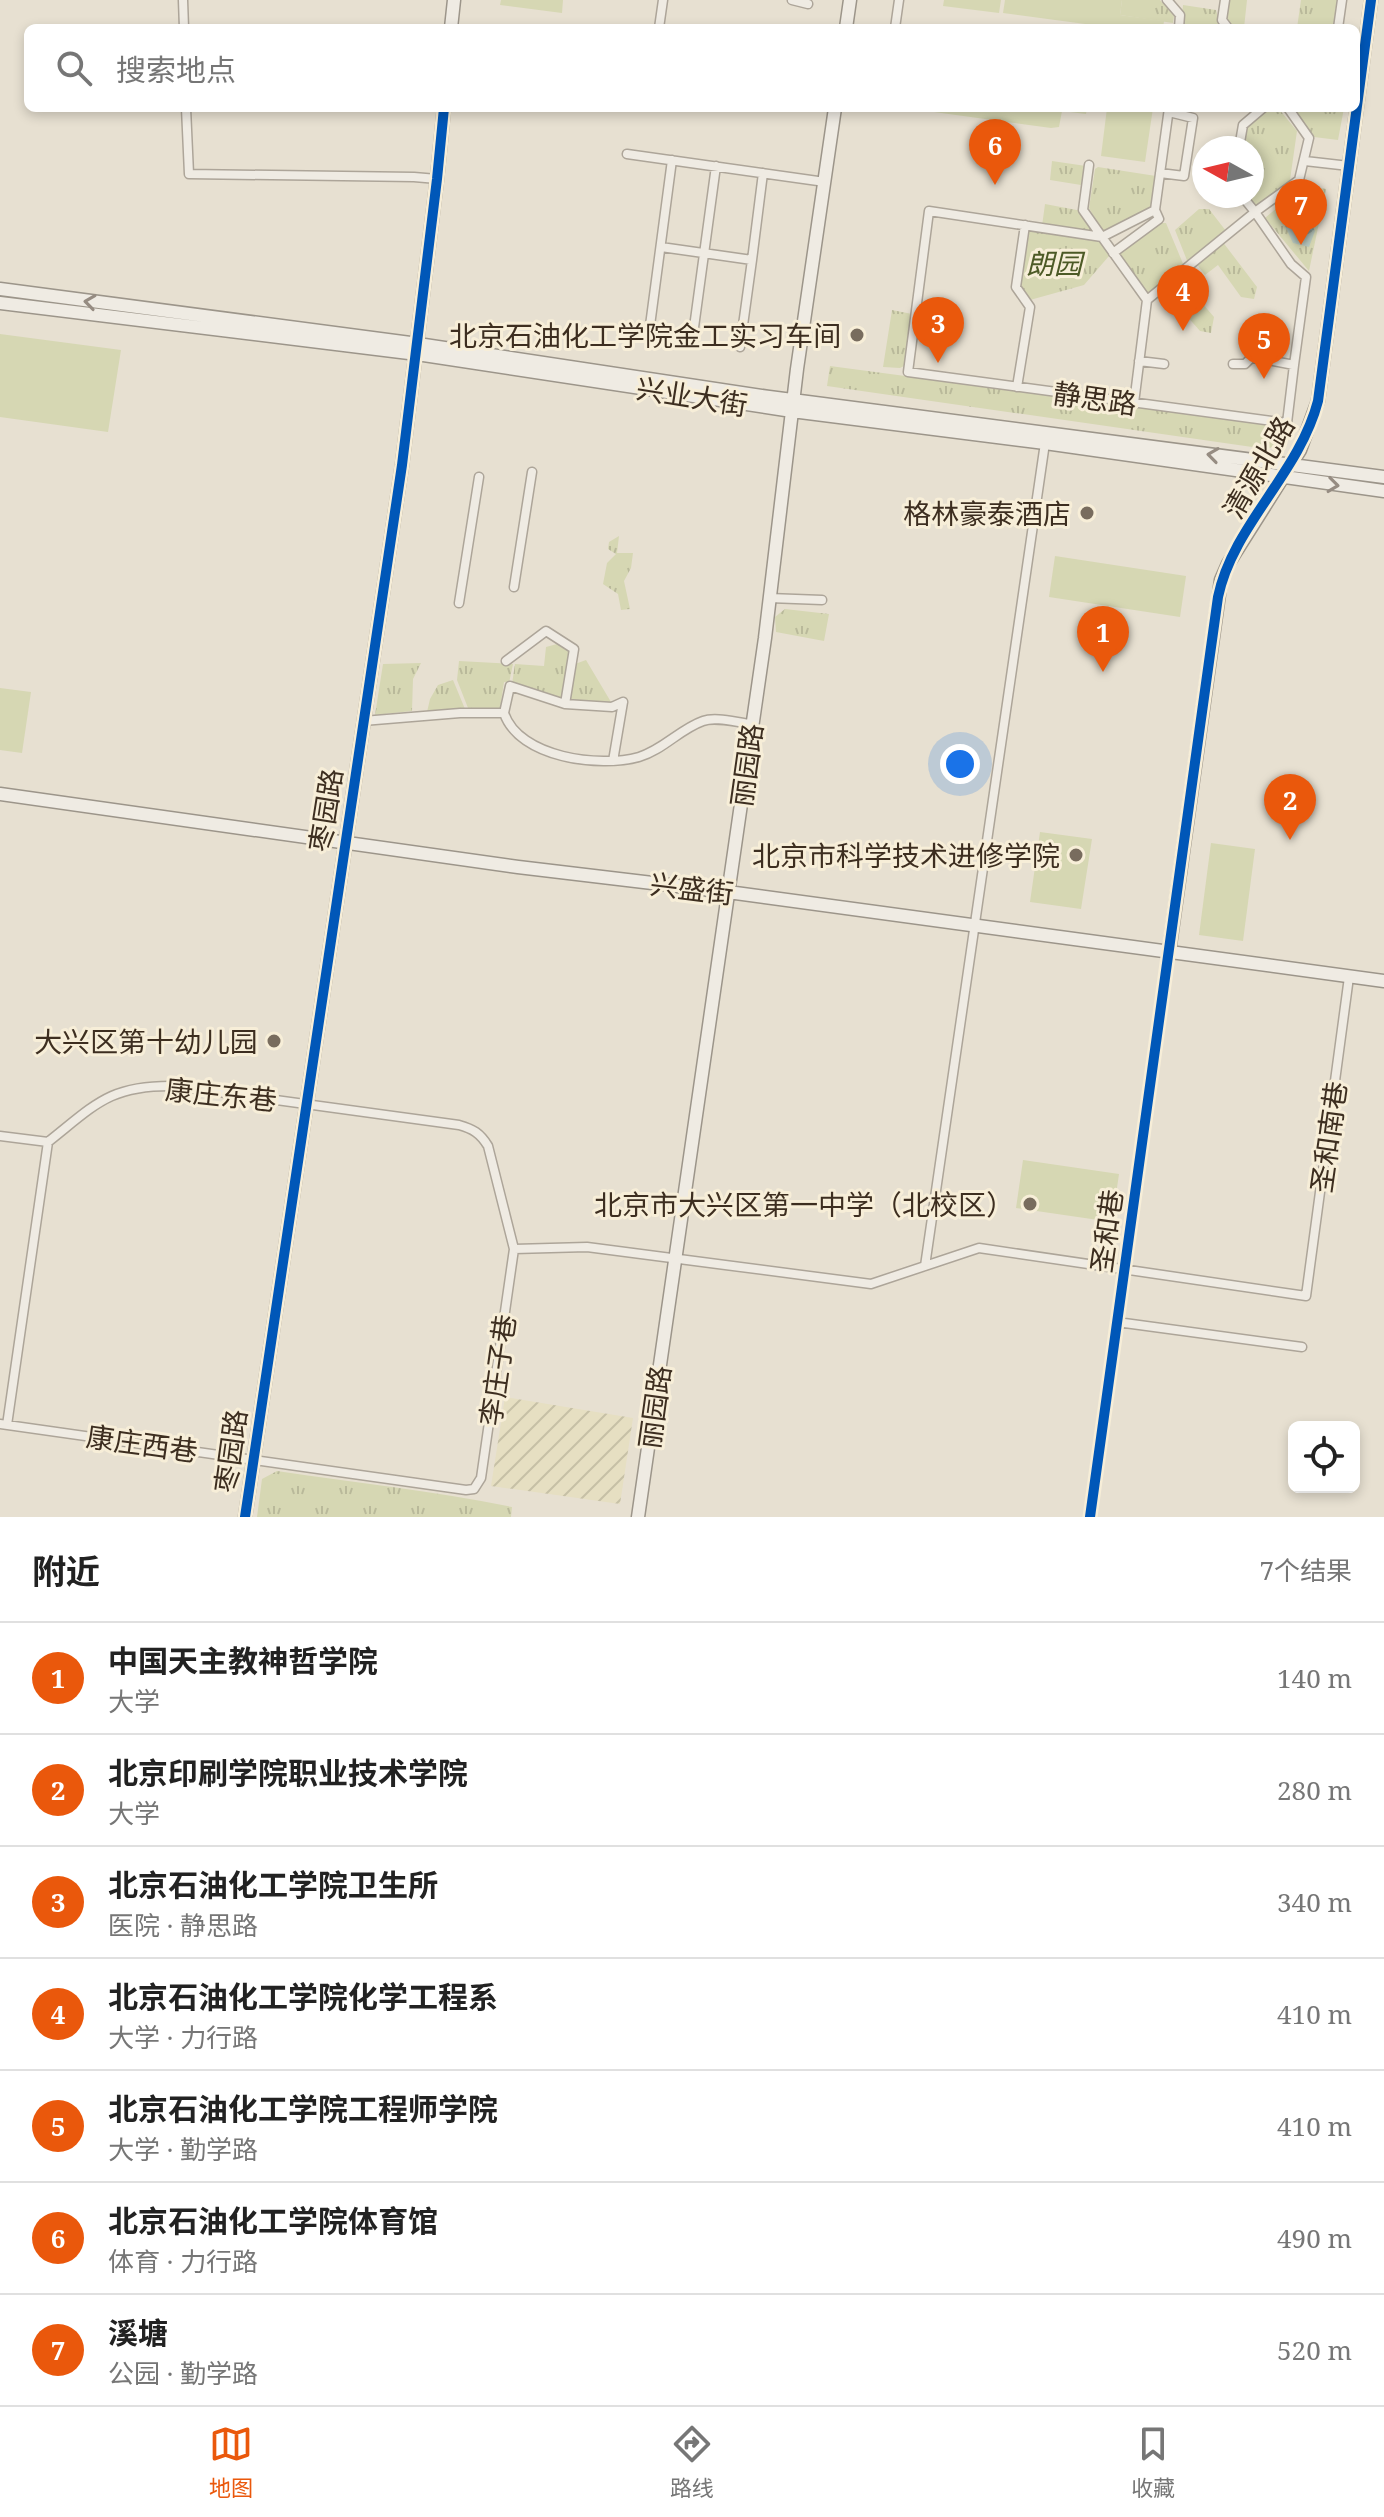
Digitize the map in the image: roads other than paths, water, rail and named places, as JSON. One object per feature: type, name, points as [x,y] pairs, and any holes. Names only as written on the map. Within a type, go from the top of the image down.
[{"type":"street","points":[[183,0],[184,24]]},
{"type":"street","points":[[451,24],[454,0]]},
{"type":"street","points":[[660,24],[663,0]]},
{"type":"street","points":[[792,0],[808,4]]},
{"type":"street","points":[[847,24],[850,0]]},
{"type":"street","points":[[896,24],[899,0]]},
{"type":"street","points":[[1167,0],[1180,15],[1179,24]]},
{"type":"street","points":[[1225,0],[1222,20],[1225,24]]},
{"type":"street","points":[[1339,24],[1342,0]]},
{"type":"street","name":"清源北路","points":[[1360,83],[1371,0]]},
{"type":"street","points":[[186,112],[189,174],[437,179]]},
{"type":"street","name":"枣园路","points":[[245,1517],[417,349],[444,112]]},
{"type":"street","name":"丽园路","points":[[638,1517],[752,724],[834,112]]},
{"type":"street","points":[[1113,253],[1159,219],[1155,210],[1169,112]]},
{"type":"street","points":[[1160,173],[1184,176],[1193,118],[1175,112]]},
{"type":"street","points":[[1241,136],[1243,125],[1258,112]]},
{"type":"street","points":[[1147,300],[1299,180],[1309,138],[1291,112]]},
{"type":"street","name":"清源北路","points":[[1169,952],[1221,580],[1307,435],[1318,401],[1356,112]]},
{"type":"street","points":[[627,154],[825,182]]},
{"type":"street","points":[[649,333],[672,160]]},
{"type":"street","points":[[1305,161],[1349,166]]},
{"type":"street","points":[[1089,165],[1083,210],[1147,300],[1134,403]]},
{"type":"street","points":[[692,342],[716,166]]},
{"type":"street","points":[[740,347],[763,173]]},
{"type":"street","points":[[1233,364],[1245,364],[1252,357],[1294,365],[1306,277],[1291,264],[1252,208]]},
{"type":"street","points":[[1017,387],[1030,307],[1016,287],[1025,225],[1102,237],[1155,210]]},
{"type":"street","name":"静思路","points":[[1025,225],[929,211],[908,372],[1287,423],[1294,365]]},
{"type":"street","points":[[661,247],[752,260]]},
{"type":"street","name":"兴业大街","points":[[0,289],[1384,491]]},
{"type":"street","name":"兴业大街","points":[[0,303],[417,349]]},
{"type":"street","points":[[1139,361],[1164,364]]},
{"type":"street","name":"兴业大街","points":[[793,405],[1384,477]]},
{"type":"street","points":[[925,1266],[1045,443]]},
{"type":"street","points":[[514,587],[532,472]]},
{"type":"street","points":[[459,603],[479,477]]},
{"type":"street","points":[[769,598],[822,600]]},
{"type":"street","points":[[506,661],[546,631],[574,649],[565,704]]},
{"type":"street","points":[[613,761],[623,702],[612,707],[565,704],[510,686],[504,713],[507,724],[521,737],[549,752],[583,761],[613,761],[641,757],[706,720],[752,724]]},
{"type":"street","points":[[363,721],[460,713],[504,713]]},
{"type":"street","name":"兴盛街","points":[[0,794],[518,867],[728,892],[1384,981]]},
{"type":"street","name":"圣和巷","points":[[1090,1517],[1169,952]]},
{"type":"street","name":"圣和南巷","points":[[1125,1268],[1306,1296],[1349,977]]},
{"type":"street","name":"康庄东巷","points":[[48,1142],[94,1105],[115,1093],[143,1086],[174,1086],[472,1128],[488,1146],[514,1249]]},
{"type":"street","points":[[0,1136],[48,1142],[4,1425]]},
{"type":"street","points":[[514,1249],[587,1247],[871,1284],[979,1248],[1125,1268]]},
{"type":"street","name":"李庄子巷","points":[[474,1489],[481,1478],[514,1249]]},
{"type":"street","points":[[1117,1322],[1302,1347]]},
{"type":"street","name":"康庄西巷","points":[[4,1425],[474,1489]]},
{"type":"water","points":[[1290,201],[1302,205],[1315,231],[1309,247],[1293,243],[1281,217]]},
{"type":"place","name":"北京石油化工学院体育馆","points":[[995,185]]},
{"type":"place","name":"溪塘","points":[[1301,245]]},
{"type":"place","name":"北京石油化工学院化学工程系","points":[[1183,331]]},
{"type":"place","name":"北京石油化工学院金工实习车间","points":[[857,335]]},
{"type":"place","name":"北京石油化工学院卫生所","points":[[938,363]]},
{"type":"place","name":"北京石油化工学院工程师学院","points":[[1264,379]]},
{"type":"place","name":"格林豪泰酒店","points":[[1087,513]]},
{"type":"place","name":"中国天主教神哲学院","points":[[1103,672]]},
{"type":"place","name":"北京印刷学院职业技术学院","points":[[1290,840]]},
{"type":"place","name":"北京市科学技术进修学院","points":[[1076,855]]},
{"type":"place","name":"大兴区第十幼儿园","points":[[274,1041]]},
{"type":"place","name":"北京市大兴区第一中学（北校区）","points":[[1030,1204]]},
{"type":"park label","name":"朗园","points":[[1054,263]]}]
